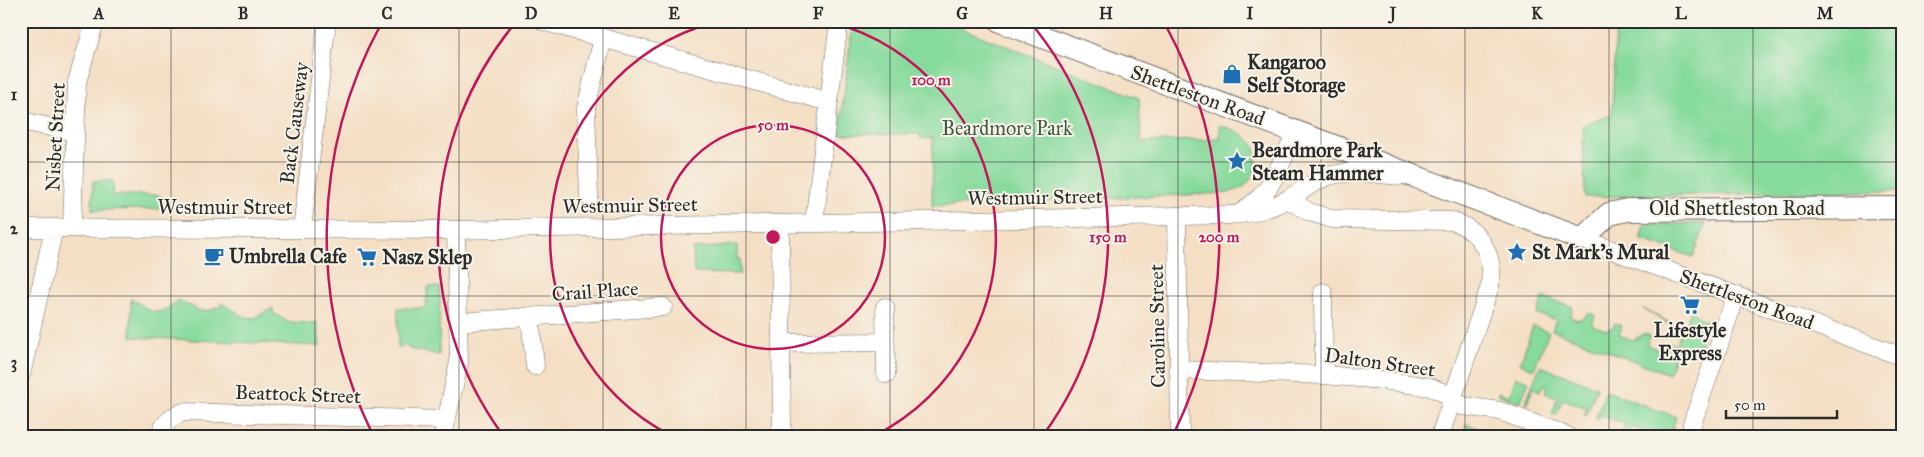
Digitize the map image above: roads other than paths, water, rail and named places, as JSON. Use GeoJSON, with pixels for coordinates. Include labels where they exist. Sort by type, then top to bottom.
{"type":"FeatureCollection","features":[{"type":"Feature","properties":{"kind":"main road","name":"Shettleston Road"},"geometry":{"type":"LineString","coordinates":[[1000,21],[1582,239]]}},
{"type":"Feature","properties":{"kind":"main road","name":"Old Shettleston Road"},"geometry":{"type":"LineString","coordinates":[[1582,239],[1609,214],[1628,210],[1903,208]]}},
{"type":"Feature","properties":{"kind":"street","name":"Nisbet Street"},"geometry":{"type":"LineString","coordinates":[[72,228],[77,82],[95,21]]}},
{"type":"Feature","properties":{"kind":"street","name":"Back Causeway"},"geometry":{"type":"LineString","coordinates":[[302,229],[327,21]]}},
{"type":"Feature","properties":{"kind":"street"},"geometry":{"type":"LineString","coordinates":[[543,21],[829,102]]}},
{"type":"Feature","properties":{"kind":"street"},"geometry":{"type":"LineString","coordinates":[[814,223],[838,21]]}},
{"type":"Feature","properties":{"kind":"street"},"geometry":{"type":"LineString","coordinates":[[589,198],[586,108],[603,38]]}},
{"type":"Feature","properties":{"kind":"street"},"geometry":{"type":"LineString","coordinates":[[21,121],[74,132]]}},
{"type":"Feature","properties":{"kind":"street"},"geometry":{"type":"LineString","coordinates":[[1239,214],[1256,202],[1267,189],[1298,132]]}},
{"type":"Feature","properties":{"kind":"street","name":"Westmuir Street"},"geometry":{"type":"LineString","coordinates":[[21,228],[456,230],[1239,214],[1262,210],[1288,199],[1319,180],[1341,173],[1383,174],[1419,178]]}},
{"type":"Feature","properties":{"kind":"street"},"geometry":{"type":"LineString","coordinates":[[1288,199],[1310,212],[1332,219],[1452,220],[1468,228],[1482,240],[1491,260],[1490,286],[1440,436]]}},
{"type":"Feature","properties":{"kind":"street","name":"Caroline Street"},"geometry":{"type":"LineString","coordinates":[[1177,216],[1180,436]]}},
{"type":"Feature","properties":{"kind":"street"},"geometry":{"type":"LineString","coordinates":[[780,224],[782,436]]}},
{"type":"Feature","properties":{"kind":"street"},"geometry":{"type":"LineString","coordinates":[[21,375],[54,228]]}},
{"type":"Feature","properties":{"kind":"street"},"geometry":{"type":"LineString","coordinates":[[445,428],[459,362],[456,230]]}},
{"type":"Feature","properties":{"kind":"street","name":"Shettleston Road"},"geometry":{"type":"LineString","coordinates":[[1582,239],[1903,357]]}},
{"type":"Feature","properties":{"kind":"street"},"geometry":{"type":"LineString","coordinates":[[1324,292],[1324,375]]}},
{"type":"Feature","properties":{"kind":"street"},"geometry":{"type":"LineString","coordinates":[[1691,436],[1692,424],[1736,295]]}},
{"type":"Feature","properties":{"kind":"street","name":"Crail Place"},"geometry":{"type":"LineString","coordinates":[[459,322],[663,307]]}},
{"type":"Feature","properties":{"kind":"street"},"geometry":{"type":"LineString","coordinates":[[885,307],[886,374]]}},
{"type":"Feature","properties":{"kind":"street","name":"Crail Place"},"geometry":{"type":"LineString","coordinates":[[530,317],[535,366]]}},
{"type":"Feature","properties":{"kind":"street"},"geometry":{"type":"LineString","coordinates":[[782,343],[885,342]]}},
{"type":"Feature","properties":{"kind":"street","name":"Dalton Street"},"geometry":{"type":"LineString","coordinates":[[1178,370],[1324,375],[1382,380],[1430,387],[1468,407],[1500,411],[1567,436]]}},
{"type":"Feature","properties":{"kind":"street","name":"Beattock Street"},"geometry":{"type":"LineString","coordinates":[[159,436],[169,420],[183,412],[445,428]]}},
{"type":"Feature","properties":{"kind":"place","name":"Kangaroo Self Storage"},"geometry":{"type":"Point","coordinates":[1232,74]}},
{"type":"Feature","properties":{"kind":"place","name":"Beardmore Park Steam Hammer"},"geometry":{"type":"Point","coordinates":[1237,161]}},
{"type":"Feature","properties":{"kind":"place","name":"St Mark's Mural"},"geometry":{"type":"Point","coordinates":[1517,252]}},
{"type":"Feature","properties":{"kind":"place","name":"Umbrella Cafe"},"geometry":{"type":"Point","coordinates":[214,256]}},
{"type":"Feature","properties":{"kind":"place","name":"Nasz Sklep"},"geometry":{"type":"Point","coordinates":[367,257]}},
{"type":"Feature","properties":{"kind":"place","name":"Lifestyle Express"},"geometry":{"type":"Point","coordinates":[1690,305]}},
{"type":"Feature","properties":{"kind":"park label","name":"Beardmore Park"},"geometry":{"type":"Point","coordinates":[1007,128]}}]}
